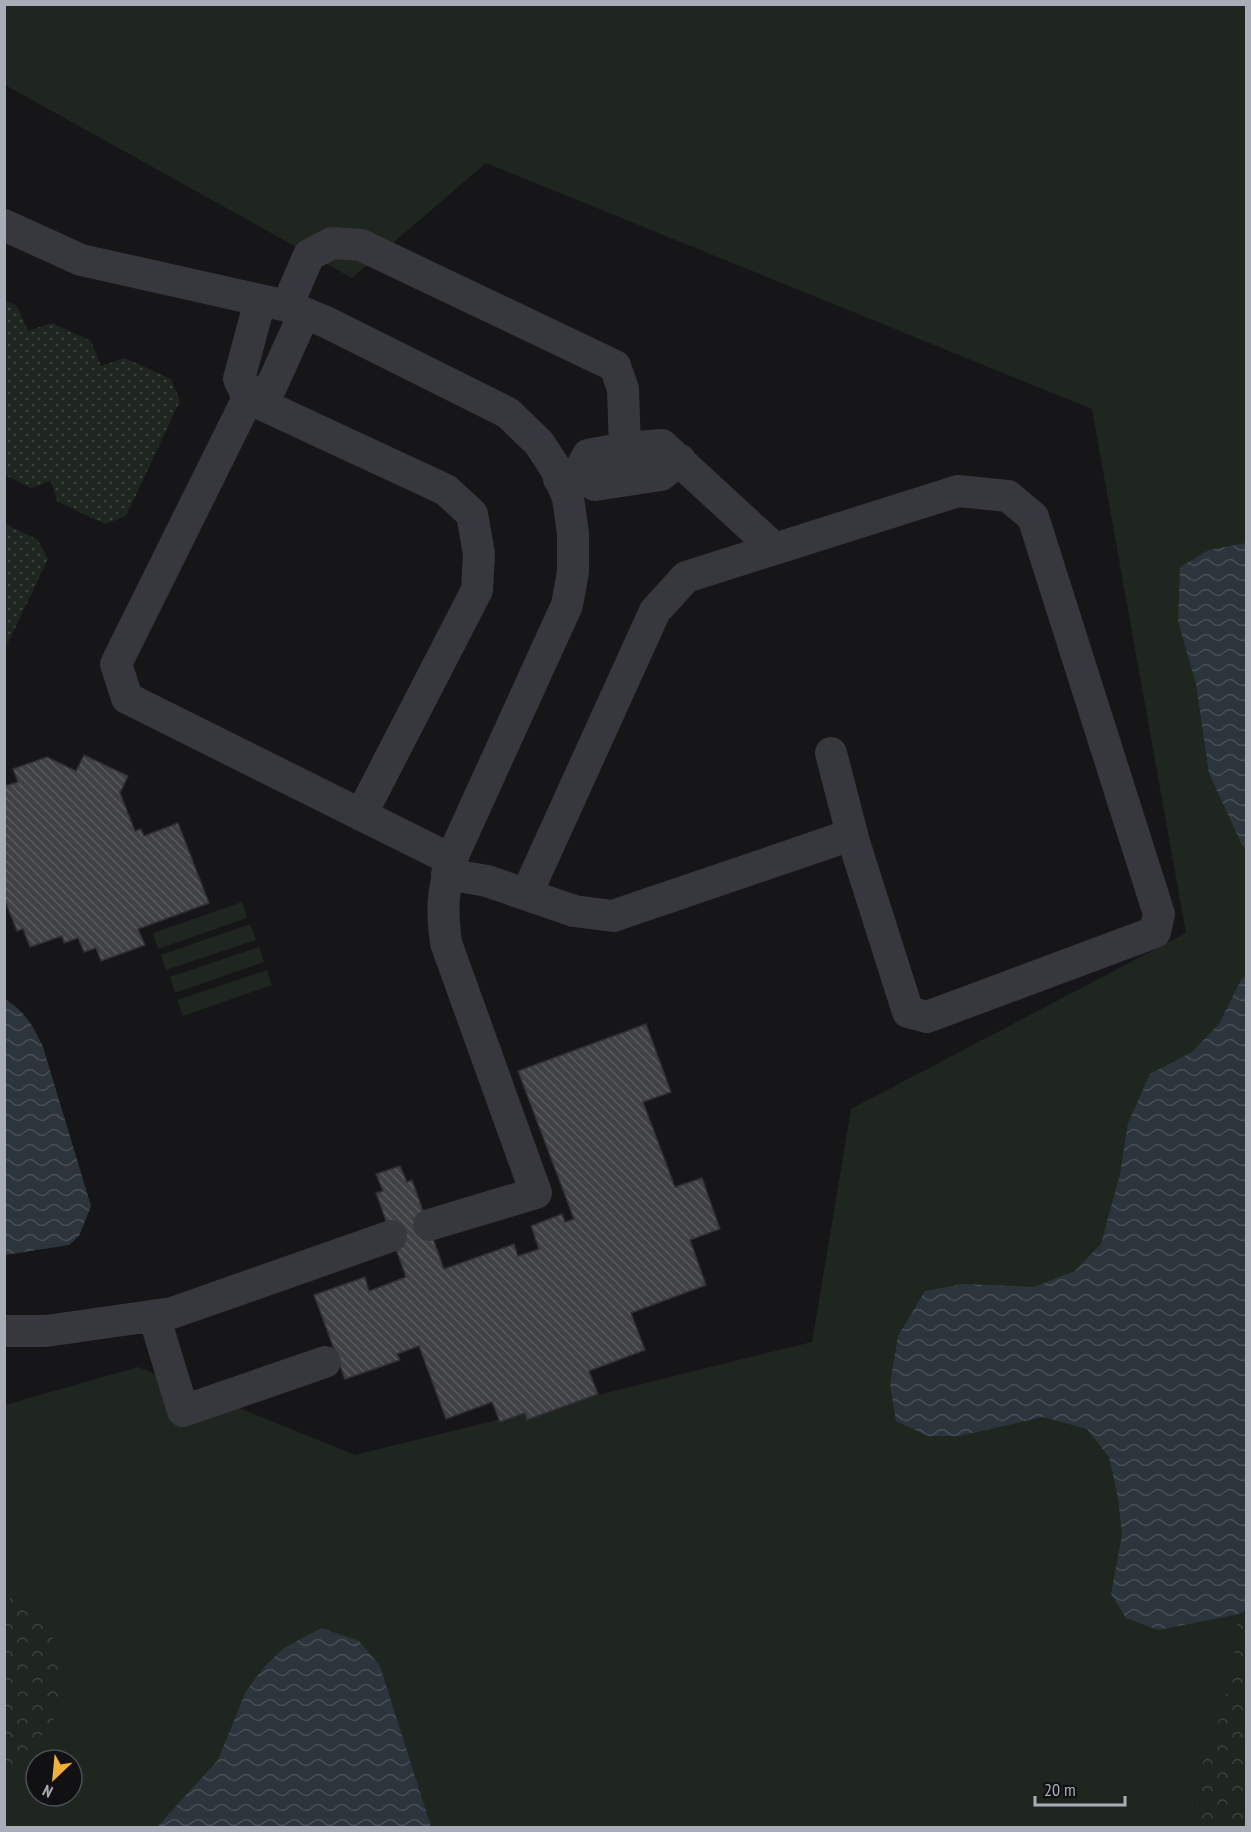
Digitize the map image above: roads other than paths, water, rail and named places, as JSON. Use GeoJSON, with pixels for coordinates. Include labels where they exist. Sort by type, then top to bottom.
{"type":"FeatureCollection","features":[{"type":"Feature","properties":{"kind":"street"},"geometry":{"type":"LineString","coordinates":[[4,225],[81,260],[284,307],[508,413],[539,443],[556,469],[569,477],[595,484],[662,475],[680,460]]}},
{"type":"Feature","properties":{"kind":"street"},"geometry":{"type":"LineString","coordinates":[[361,815],[477,590],[479,554],[472,514],[446,490],[248,398],[239,379],[284,307],[309,255],[332,243],[361,245],[615,366],[623,389],[625,448]]}},
{"type":"Feature","properties":{"kind":"street"},"geometry":{"type":"LineString","coordinates":[[284,307],[271,387],[248,398],[116,664],[127,698],[361,815],[450,867],[574,911],[613,916],[842,838],[854,842]]}},
{"type":"Feature","properties":{"kind":"street"},"geometry":{"type":"LineString","coordinates":[[429,1226],[536,1192],[446,943],[441,909],[450,867],[567,605],[573,572],[573,533],[568,498],[569,477],[588,455],[625,448],[662,445],[775,549]]}},
{"type":"Feature","properties":{"kind":"street"},"geometry":{"type":"LineString","coordinates":[[527,894],[655,611],[686,577],[958,491],[1008,496],[1033,517],[1159,914],[1155,932],[927,1017],[908,1012],[854,842],[831,753]]}},
{"type":"Feature","properties":{"kind":"street"},"geometry":{"type":"LineString","coordinates":[[4,1332],[46,1331],[172,1313],[391,1236]]}},
{"type":"Feature","properties":{"kind":"street"},"geometry":{"type":"LineString","coordinates":[[154,1316],[183,1411],[326,1362]]}},
{"type":"Feature","properties":{"kind":"water"},"geometry":{"type":"Polygon","coordinates":[[[1246,543],[1246,848],[1242,845],[1209,773],[1196,684],[1178,621],[1180,567],[1209,550],[1246,543]]]}},
{"type":"Feature","properties":{"kind":"water"},"geometry":{"type":"Polygon","coordinates":[[[1246,976],[1246,1610],[1239,1614],[1158,1630],[1126,1618],[1111,1594],[1122,1535],[1118,1498],[1109,1457],[1087,1429],[1043,1417],[959,1436],[928,1436],[896,1421],[890,1384],[898,1336],[925,1291],[963,1284],[1034,1287],[1075,1271],[1101,1244],[1120,1174],[1128,1123],[1150,1074],[1192,1052],[1219,1024],[1241,980],[1246,976]]]}},
{"type":"Feature","properties":{"kind":"water"},"geometry":{"type":"Polygon","coordinates":[[[4,998],[18,1008],[28,1020],[43,1047],[91,1206],[79,1236],[69,1245],[5,1255],[4,998]]]}},
{"type":"Feature","properties":{"kind":"water"},"geometry":{"type":"Polygon","coordinates":[[[321,1628],[359,1641],[380,1666],[431,1827],[157,1827],[218,1760],[246,1691],[265,1666],[284,1648],[321,1628]]]}}]}
